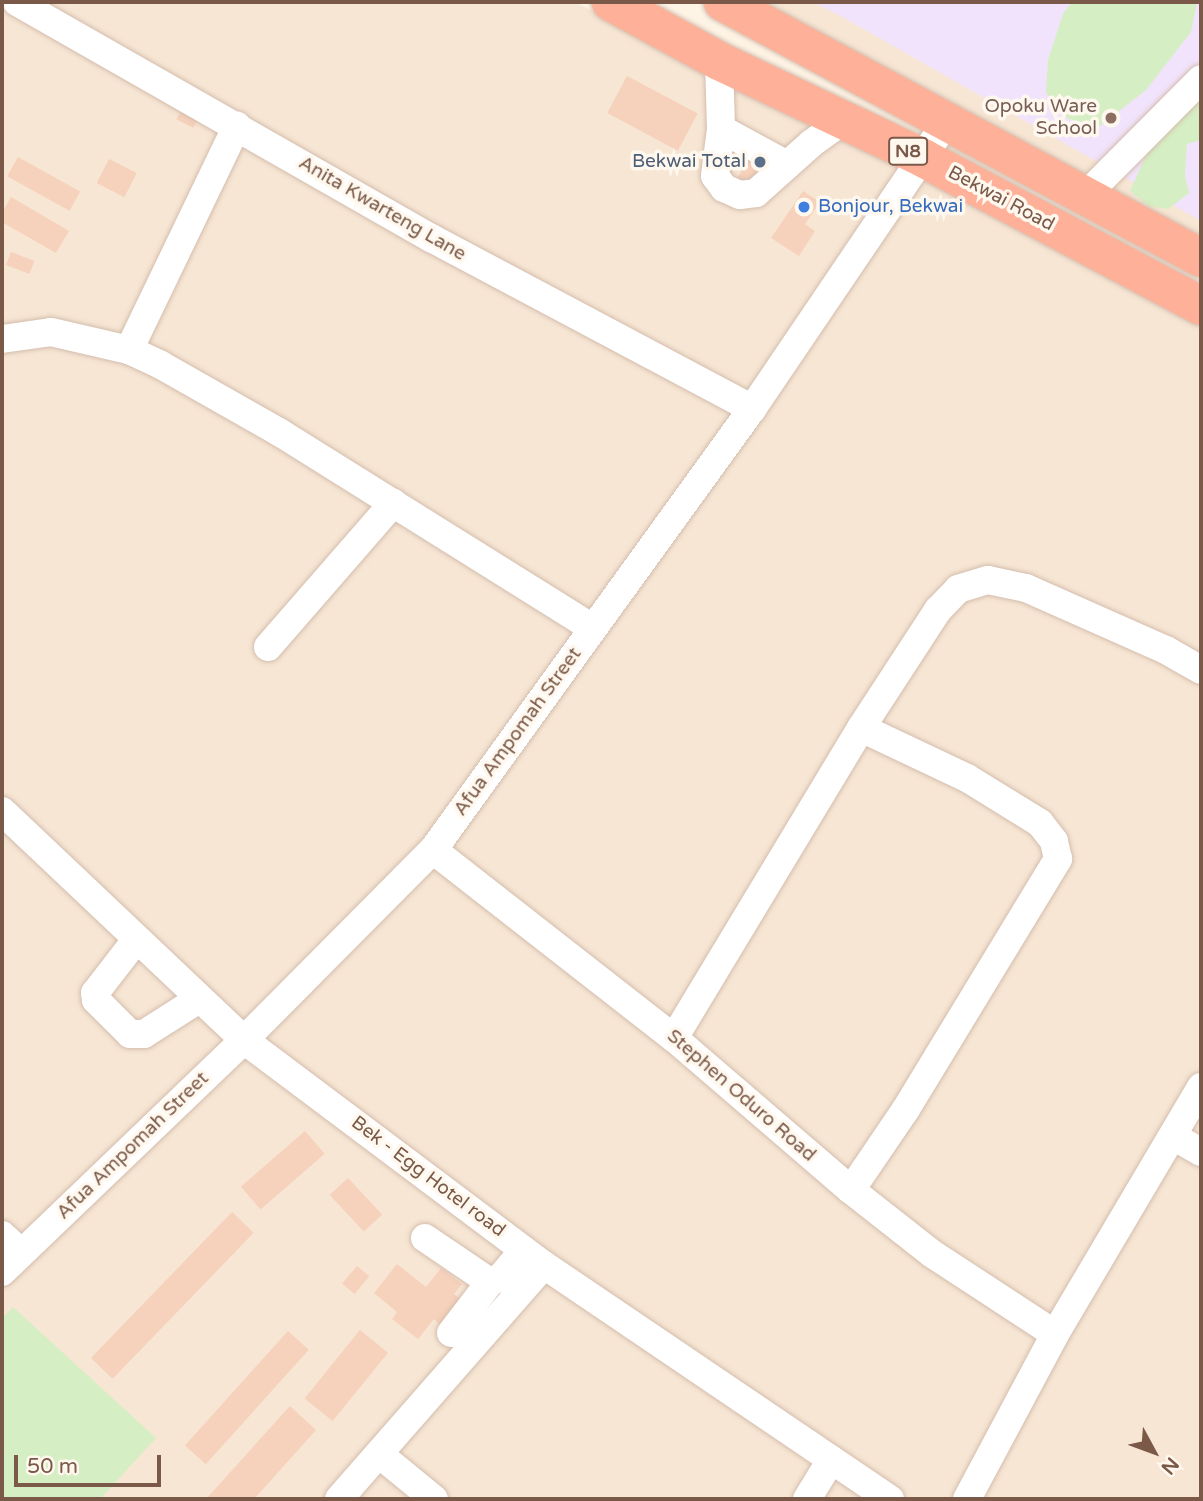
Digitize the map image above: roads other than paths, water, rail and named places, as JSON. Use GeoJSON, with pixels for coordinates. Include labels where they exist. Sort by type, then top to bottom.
{"type":"FeatureCollection","features":[{"type":"Feature","properties":{"kind":"highway","name":"Bekwai Road"},"geometry":{"type":"LineString","coordinates":[[611,2],[719,61],[923,158],[1201,306]]}},
{"type":"Feature","properties":{"kind":"highway","name":"N8"},"geometry":{"type":"LineString","coordinates":[[723,2],[948,120],[1201,258]]}},
{"type":"Feature","properties":{"kind":"street","name":"Anita Kwarteng Lane"},"geometry":{"type":"LineString","coordinates":[[17,2],[431,238],[752,409]]}},
{"type":"Feature","properties":{"kind":"street"},"geometry":{"type":"LineString","coordinates":[[719,61],[721,129],[715,176],[724,188],[740,195],[751,196],[844,120]]}},
{"type":"Feature","properties":{"kind":"street"},"geometry":{"type":"LineString","coordinates":[[1086,195],[1201,79]]}},
{"type":"Feature","properties":{"kind":"street","name":"Afua Ampomah Street"},"geometry":{"type":"LineString","coordinates":[[8,1253],[244,1040],[433,850],[752,409],[948,120]]}},
{"type":"Feature","properties":{"kind":"street"},"geometry":{"type":"LineString","coordinates":[[129,350],[237,126]]}},
{"type":"Feature","properties":{"kind":"street"},"geometry":{"type":"LineString","coordinates":[[721,129],[787,165]]}},
{"type":"Feature","properties":{"kind":"street"},"geometry":{"type":"LineString","coordinates":[[2,339],[51,332],[129,350],[279,432],[593,628]]}},
{"type":"Feature","properties":{"kind":"street"},"geometry":{"type":"LineString","coordinates":[[268,647],[393,503]]}},
{"type":"Feature","properties":{"kind":"street"},"geometry":{"type":"LineString","coordinates":[[674,1038],[861,728],[938,610],[958,589],[988,580],[1026,588],[1066,604],[1201,670]]}},
{"type":"Feature","properties":{"kind":"street"},"geometry":{"type":"LineString","coordinates":[[850,1190],[906,1109],[1058,859],[1054,841],[1040,823],[967,778],[861,728]]}},
{"type":"Feature","properties":{"kind":"street","name":"Bek - Egg Hotel road"},"geometry":{"type":"LineString","coordinates":[[2,811],[244,1040],[534,1258],[890,1499]]}},
{"type":"Feature","properties":{"kind":"street","name":"Stephen Oduro Road"},"geometry":{"type":"LineString","coordinates":[[433,850],[674,1038],[850,1190],[931,1253],[1055,1334]]}},
{"type":"Feature","properties":{"kind":"street"},"geometry":{"type":"LineString","coordinates":[[136,940],[95,993],[96,1000],[130,1034],[144,1034],[199,999]]}},
{"type":"Feature","properties":{"kind":"street"},"geometry":{"type":"LineString","coordinates":[[967,1499],[1055,1334],[1201,1087]]}},
{"type":"Feature","properties":{"kind":"street"},"geometry":{"type":"LineString","coordinates":[[1173,1136],[1201,1152]]}},
{"type":"Feature","properties":{"kind":"street"},"geometry":{"type":"LineString","coordinates":[[425,1238],[490,1282]]}},
{"type":"Feature","properties":{"kind":"street"},"geometry":{"type":"LineString","coordinates":[[451,1334],[490,1282],[534,1258]]}},
{"type":"Feature","properties":{"kind":"street"},"geometry":{"type":"LineString","coordinates":[[339,1499],[379,1454],[534,1258]]}},
{"type":"Feature","properties":{"kind":"street"},"geometry":{"type":"LineString","coordinates":[[379,1454],[434,1499]]}},
{"type":"Feature","properties":{"kind":"street"},"geometry":{"type":"LineString","coordinates":[[807,1499],[831,1460]]}},
{"type":"Feature","properties":{"kind":"place","name":"Opoku Ware School"},"geometry":{"type":"Point","coordinates":[1111,118]}},
{"type":"Feature","properties":{"kind":"place","name":"Bekwai Total"},"geometry":{"type":"Point","coordinates":[760,162]}},
{"type":"Feature","properties":{"kind":"place","name":"Bonjour, Bekwai"},"geometry":{"type":"Point","coordinates":[804,207]}}]}
